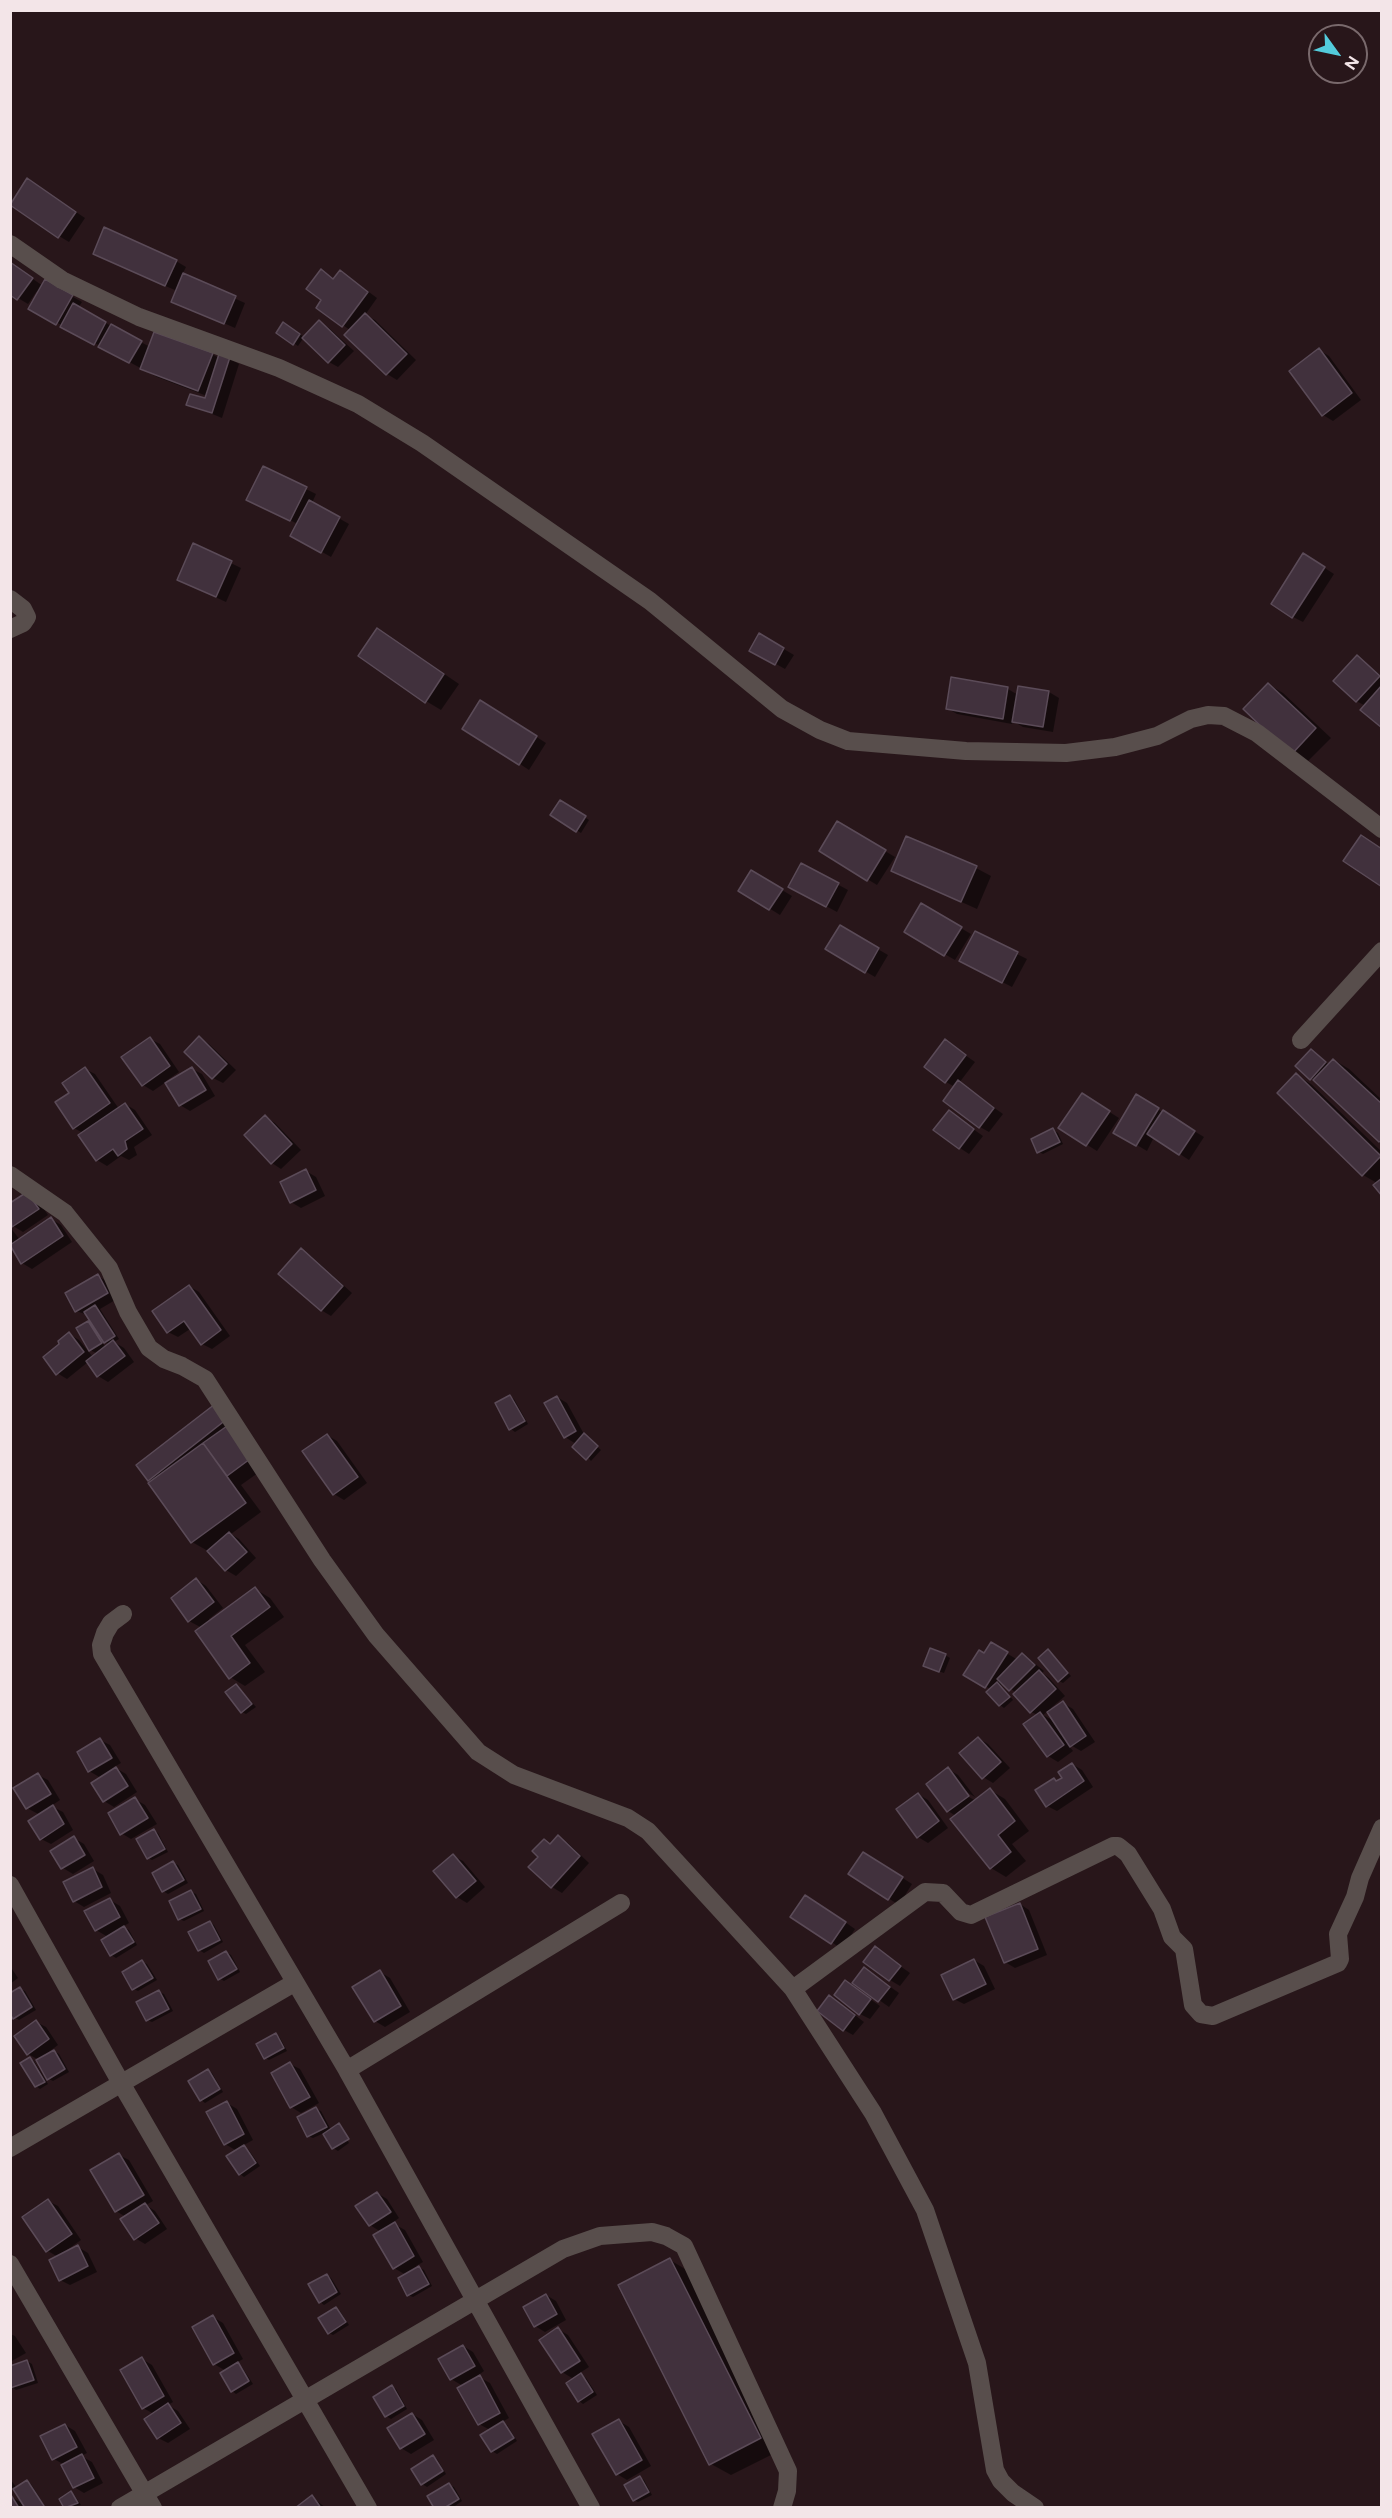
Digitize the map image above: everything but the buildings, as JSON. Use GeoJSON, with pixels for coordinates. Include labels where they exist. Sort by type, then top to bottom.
{"type":"FeatureCollection","features":[{"type":"Feature","properties":{"kind":"street"},"geometry":{"type":"LineString","coordinates":[[10,244],[62,280],[139,317],[279,368],[358,404],[422,443],[650,601],[782,709],[820,730],[848,741],[966,751],[1066,753],[1115,747],[1157,736],[1191,719],[1208,715],[1224,716],[1257,733],[1381,827]]}},
{"type":"Feature","properties":{"kind":"street"},"geometry":{"type":"LineString","coordinates":[[10,599],[23,609],[27,617],[25,622],[10,628]]}},
{"type":"Feature","properties":{"kind":"street"},"geometry":{"type":"LineString","coordinates":[[1301,1040],[1382,951]]}},
{"type":"Feature","properties":{"kind":"street"},"geometry":{"type":"LineString","coordinates":[[10,1175],[65,1213],[109,1268],[128,1312],[149,1348],[164,1359],[205,1379],[322,1560],[376,1635],[478,1752],[514,1775],[618,1814],[648,1831],[793,1989],[873,2113],[925,2210],[977,2363],[995,2470],[1001,2481],[1013,2493],[1035,2508]]}},
{"type":"Feature","properties":{"kind":"street"},"geometry":{"type":"LineString","coordinates":[[123,1614],[111,1623],[105,1633],[101,1645],[102,1654],[347,2070],[591,2508]]}},
{"type":"Feature","properties":{"kind":"street"},"geometry":{"type":"LineString","coordinates":[[793,1989],[925,1892],[943,1893],[961,1912],[971,1915],[1113,1846],[1118,1846],[1128,1854],[1162,1909],[1172,1936],[1184,1949],[1193,2006],[1202,2014],[1213,2016],[1338,1963],[1340,1959],[1338,1934],[1382,1828]]}},
{"type":"Feature","properties":{"kind":"street"},"geometry":{"type":"LineString","coordinates":[[10,1885],[368,2508]]}},
{"type":"Feature","properties":{"kind":"street"},"geometry":{"type":"LineString","coordinates":[[347,2070],[621,1903]]}},
{"type":"Feature","properties":{"kind":"street"},"geometry":{"type":"LineString","coordinates":[[10,2148],[294,1983]]}},
{"type":"Feature","properties":{"kind":"street"},"geometry":{"type":"LineString","coordinates":[[120,2508],[149,2500],[305,2399],[563,2249],[600,2236],[652,2232],[666,2236],[684,2246],[788,2471],[787,2491],[782,2508]]}},
{"type":"Feature","properties":{"kind":"street"},"geometry":{"type":"LineString","coordinates":[[10,2264],[149,2500]]}}]}
